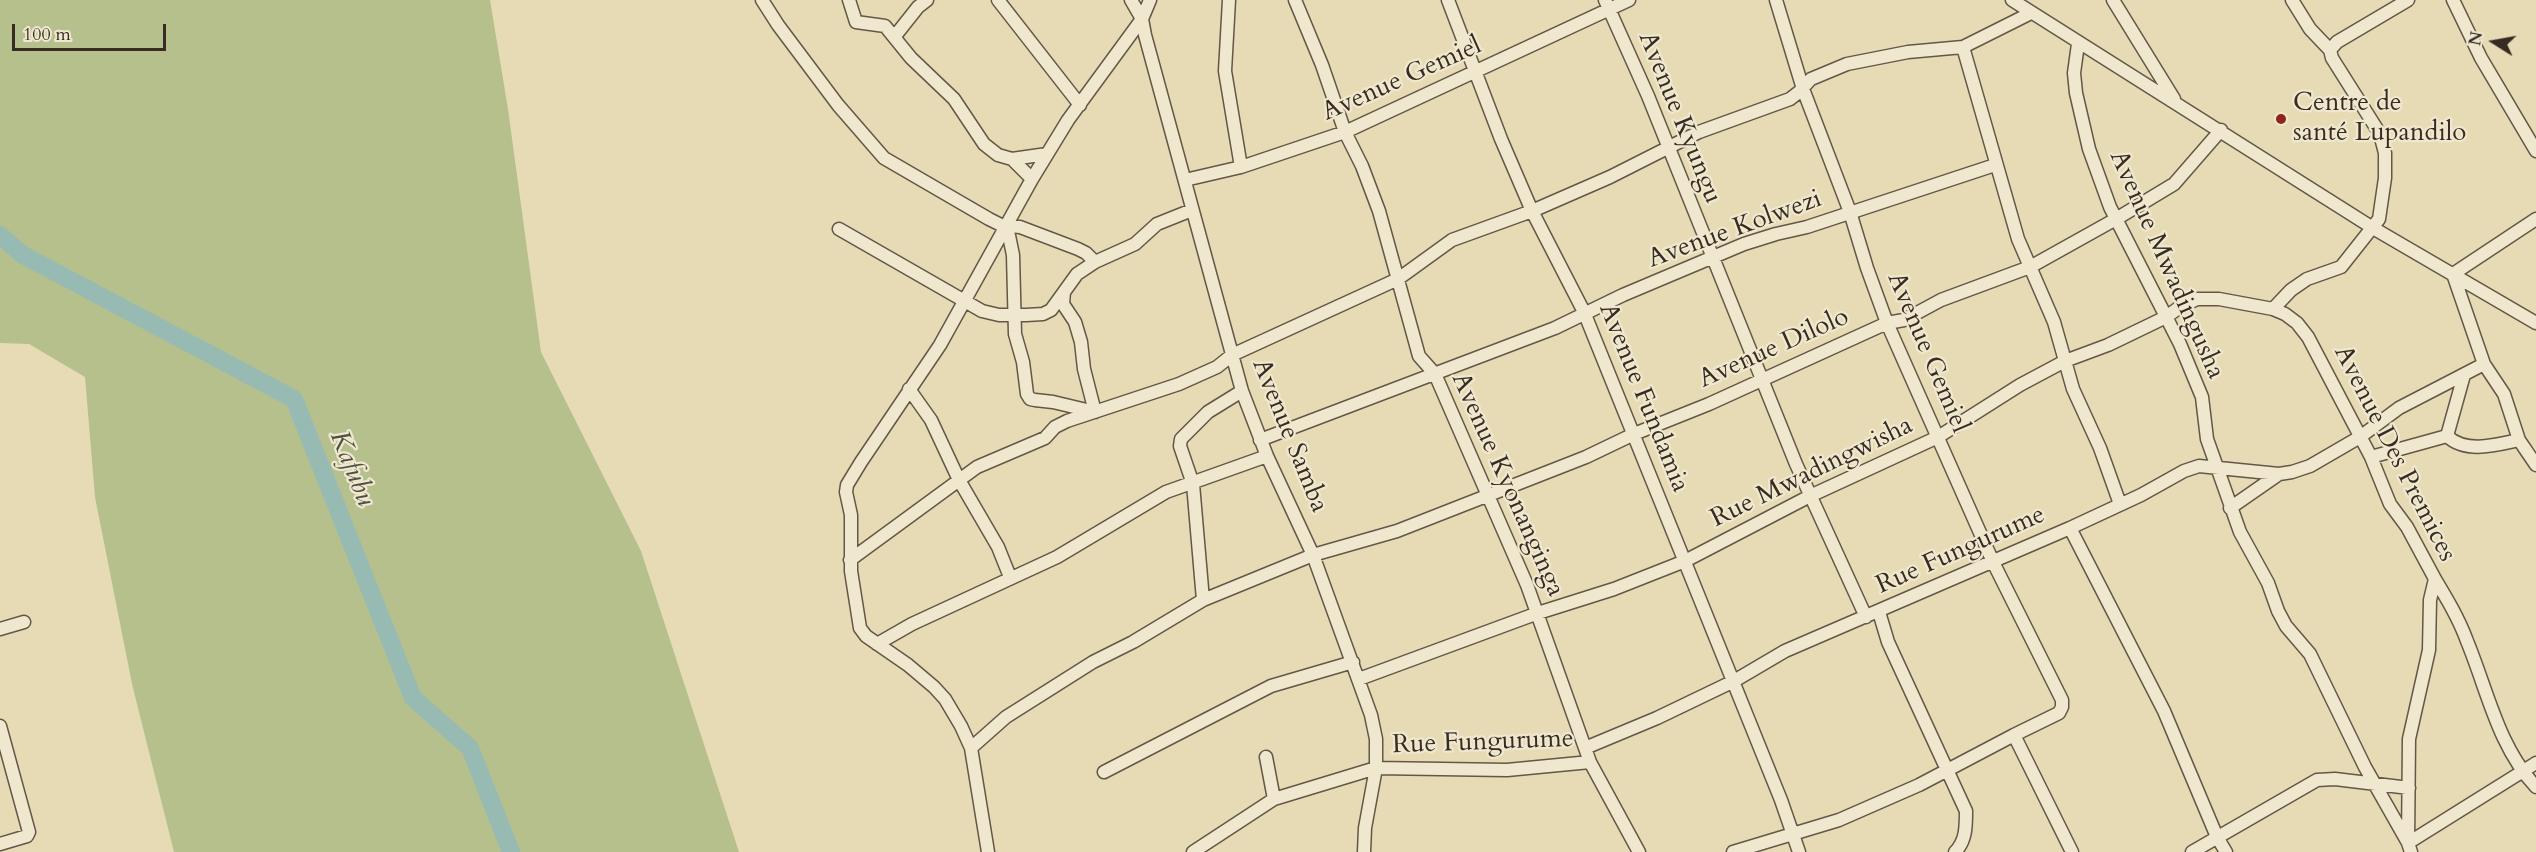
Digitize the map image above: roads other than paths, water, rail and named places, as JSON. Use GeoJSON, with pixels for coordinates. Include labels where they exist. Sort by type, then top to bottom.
{"type":"FeatureCollection","features":[{"type":"Feature","properties":{"kind":"street"},"geometry":{"type":"LineString","coordinates":[[762,0],[838,105],[884,158],[976,213],[1007,226],[1020,227],[1078,249],[1095,262]]}},
{"type":"Feature","properties":{"kind":"street"},"geometry":{"type":"LineString","coordinates":[[849,0],[856,22],[885,26],[911,58],[954,99],[984,144],[998,155],[1012,159],[1047,154]]}},
{"type":"Feature","properties":{"kind":"street"},"geometry":{"type":"LineString","coordinates":[[894,36],[927,0]]}},
{"type":"Feature","properties":{"kind":"street"},"geometry":{"type":"LineString","coordinates":[[998,0],[1080,105]]}},
{"type":"Feature","properties":{"kind":"street","name":"Avenue Samba"},"geometry":{"type":"LineString","coordinates":[[1131,0],[1142,19],[1242,391],[1260,440],[1313,555],[1371,715],[1376,739],[1376,768],[1365,828],[1364,852]]}},
{"type":"Feature","properties":{"kind":"street"},"geometry":{"type":"LineString","coordinates":[[988,852],[971,748],[961,726],[945,699],[934,687],[908,664],[866,636],[860,628],[850,560],[852,535],[847,485],[940,345],[1047,154],[1142,19],[1150,0]]}},
{"type":"Feature","properties":{"kind":"street"},"geometry":{"type":"LineString","coordinates":[[1229,0],[1225,71],[1241,167]]}},
{"type":"Feature","properties":{"kind":"street","name":"Avenue Kyonanginga"},"geometry":{"type":"LineString","coordinates":[[1295,0],[1322,65],[1345,132],[1362,166],[1379,211],[1419,356],[1435,374],[1538,613],[1590,762],[1639,852]]}},
{"type":"Feature","properties":{"kind":"street","name":"Avenue Fundamia"},"geometry":{"type":"LineString","coordinates":[[1448,0],[1475,73],[1532,211],[1584,312],[1734,681],[1798,852]]}},
{"type":"Feature","properties":{"kind":"street","name":"Avenue Gemiel"},"geometry":{"type":"LineString","coordinates":[[1185,180],[1241,167],[1345,132],[1475,73],[1607,4],[1629,0]]}},
{"type":"Feature","properties":{"kind":"street","name":"Avenue Gemiel"},"geometry":{"type":"LineString","coordinates":[[1776,0],[1803,89],[1850,212],[1887,323],[1993,562],[2061,700],[2062,707],[2059,713],[2014,735]]}},
{"type":"Feature","properties":{"kind":"street"},"geometry":{"type":"LineString","coordinates":[[2012,0],[2078,44],[2221,130],[2373,228],[2536,323]]}},
{"type":"Feature","properties":{"kind":"street"},"geometry":{"type":"LineString","coordinates":[[2113,0],[2176,103]]}},
{"type":"Feature","properties":{"kind":"street"},"geometry":{"type":"LineString","coordinates":[[2273,309],[2291,290],[2307,279],[2341,267],[2379,219],[2383,201],[2385,153],[2380,134],[2332,58],[2330,50],[2310,29],[2292,0]]}},
{"type":"Feature","properties":{"kind":"street"},"geometry":{"type":"LineString","coordinates":[[2330,50],[2337,42],[2408,0]]}},
{"type":"Feature","properties":{"kind":"street"},"geometry":{"type":"LineString","coordinates":[[2453,0],[2481,58],[2536,151]]}},
{"type":"Feature","properties":{"kind":"street","name":"Avenue Kyungu"},"geometry":{"type":"LineString","coordinates":[[1607,4],[1648,96],[1761,380],[1810,496],[1866,617]]}},
{"type":"Feature","properties":{"kind":"street"},"geometry":{"type":"LineString","coordinates":[[850,560],[976,466],[1045,438],[1067,421],[1179,384],[1217,367],[1232,354],[1398,279],[1452,240],[1532,211],[1610,177],[1667,146],[1699,132],[1790,99],[1811,79],[1847,64],[1888,55],[1964,47],[2031,13]]}},
{"type":"Feature","properties":{"kind":"street","name":"Avenue Mwadingusha"},"geometry":{"type":"LineString","coordinates":[[2078,44],[2074,73],[2076,93],[2089,149],[2116,219],[2166,317],[2202,397],[2207,439],[2230,508],[2244,540],[2268,583],[2278,611],[2286,626],[2310,654],[2365,766],[2409,847]]}},
{"type":"Feature","properties":{"kind":"street"},"geometry":{"type":"LineString","coordinates":[[1964,47],[1995,165],[2018,238],[2054,321],[2073,390],[2100,448],[2120,504]]}},
{"type":"Feature","properties":{"kind":"street","name":"Avenue Dilolo"},"geometry":{"type":"LineString","coordinates":[[971,748],[1006,717],[1094,662],[1133,642],[1203,600],[1313,555],[1397,531],[1586,457],[1887,323],[1909,318],[1941,300],[2030,267],[2174,184],[2221,130]]}},
{"type":"Feature","properties":{"kind":"street"},"geometry":{"type":"LineString","coordinates":[[1012,159],[1032,180]]}},
{"type":"Feature","properties":{"kind":"street","name":"Avenue Kolwezi"},"geometry":{"type":"LineString","coordinates":[[1260,440],[1555,328],[1584,312],[1754,241],[1808,227],[1995,165]]}},
{"type":"Feature","properties":{"kind":"street"},"geometry":{"type":"LineString","coordinates":[[839,229],[982,311],[1014,315],[1043,314],[1051,310],[1077,274],[1095,262],[1135,244],[1156,224],[1192,210]]}},
{"type":"Feature","properties":{"kind":"street"},"geometry":{"type":"LineString","coordinates":[[2453,274],[2536,219]]}},
{"type":"Feature","properties":{"kind":"street"},"geometry":{"type":"LineString","coordinates":[[1007,226],[1013,255],[1015,334],[1023,362],[1025,388],[1030,399],[1095,412]]}},
{"type":"Feature","properties":{"kind":"street"},"geometry":{"type":"LineString","coordinates":[[2453,274],[2484,364],[2504,394],[2519,440],[2536,465]]}},
{"type":"Feature","properties":{"kind":"street"},"geometry":{"type":"LineString","coordinates":[[1064,292],[1063,304],[1075,322],[1081,342],[1084,369],[1095,412]]}},
{"type":"Feature","properties":{"kind":"street","name":"Rue Mwadingwisha"},"geometry":{"type":"LineString","coordinates":[[1359,679],[1538,613],[1614,589],[1684,561],[1810,496],[1938,437],[2020,384],[2065,361],[2108,345],[2198,299],[2218,299],[2273,309]]}},
{"type":"Feature","properties":{"kind":"street","name":"Avenue Des Premices"},"geometry":{"type":"LineString","coordinates":[[2273,309],[2297,323],[2308,337],[2370,457],[2390,504],[2407,527],[2435,579],[2430,600],[2429,650],[2410,728],[2409,847]]}},
{"type":"Feature","properties":{"kind":"street","name":"Rue Fungurume"},"geometry":{"type":"LineString","coordinates":[[1585,748],[1734,681],[1785,651],[2070,528],[2184,471],[2199,466],[2278,474],[2310,466],[2360,437],[2399,408],[2484,364]]}},
{"type":"Feature","properties":{"kind":"street"},"geometry":{"type":"LineString","coordinates":[[2447,436],[2464,375]]}},
{"type":"Feature","properties":{"kind":"street"},"geometry":{"type":"LineString","coordinates":[[909,389],[931,420],[959,480],[998,547],[1010,577]]}},
{"type":"Feature","properties":{"kind":"street"},"geometry":{"type":"LineString","coordinates":[[1203,600],[1193,484],[1180,446],[1180,439],[1208,412],[1242,391]]}},
{"type":"Feature","properties":{"kind":"street"},"geometry":{"type":"LineString","coordinates":[[2447,436],[2467,447],[2496,445],[2519,440]]}},
{"type":"Feature","properties":{"kind":"street"},"geometry":{"type":"LineString","coordinates":[[2370,457],[2447,436]]}},
{"type":"Feature","properties":{"kind":"street"},"geometry":{"type":"LineString","coordinates":[[877,644],[912,624],[1056,557],[1166,492],[1267,456]]}},
{"type":"Feature","properties":{"kind":"street"},"geometry":{"type":"LineString","coordinates":[[2230,508],[2278,474]]}},
{"type":"Feature","properties":{"kind":"street"},"geometry":{"type":"LineString","coordinates":[[2070,528],[2164,711],[2217,837],[2226,852]]}},
{"type":"Feature","properties":{"kind":"street"},"geometry":{"type":"LineString","coordinates":[[2435,579],[2457,616],[2494,717],[2522,773],[2536,788]]}},
{"type":"Feature","properties":{"kind":"street"},"geometry":{"type":"LineString","coordinates":[[1879,612],[1888,642],[1966,812],[1965,836],[1961,846],[1955,852]]}},
{"type":"Feature","properties":{"kind":"street"},"geometry":{"type":"LineString","coordinates":[[0,629],[24,622]]}},
{"type":"Feature","properties":{"kind":"street"},"geometry":{"type":"LineString","coordinates":[[1104,772],[1271,686],[1353,662]]}},
{"type":"Feature","properties":{"kind":"street"},"geometry":{"type":"LineString","coordinates":[[0,726],[28,832],[27,836],[0,844]]}},
{"type":"Feature","properties":{"kind":"street"},"geometry":{"type":"LineString","coordinates":[[1733,852],[1839,820],[1919,785],[1946,768],[2014,735],[2072,852]]}},
{"type":"Feature","properties":{"kind":"street"},"geometry":{"type":"LineString","coordinates":[[1193,852],[1274,799],[1266,757]]}},
{"type":"Feature","properties":{"kind":"street","name":"Rue Fungurume"},"geometry":{"type":"LineString","coordinates":[[1274,799],[1376,768],[1507,770],[1590,762]]}},
{"type":"Feature","properties":{"kind":"street"},"geometry":{"type":"LineString","coordinates":[[2409,847],[2536,763]]}},
{"type":"Feature","properties":{"kind":"street"},"geometry":{"type":"LineString","coordinates":[[2192,852],[2317,780],[2335,779],[2376,783],[2393,788],[2409,788]]}},
{"type":"Feature","properties":{"kind":"waterway","name":"Kafubu"},"geometry":{"type":"LineString","coordinates":[[0,235],[23,255],[294,399],[413,698],[470,748],[511,852]]}},
{"type":"Feature","properties":{"kind":"place","name":"Centre de santé Lupandilo"},"geometry":{"type":"Point","coordinates":[2281,119]}}]}
